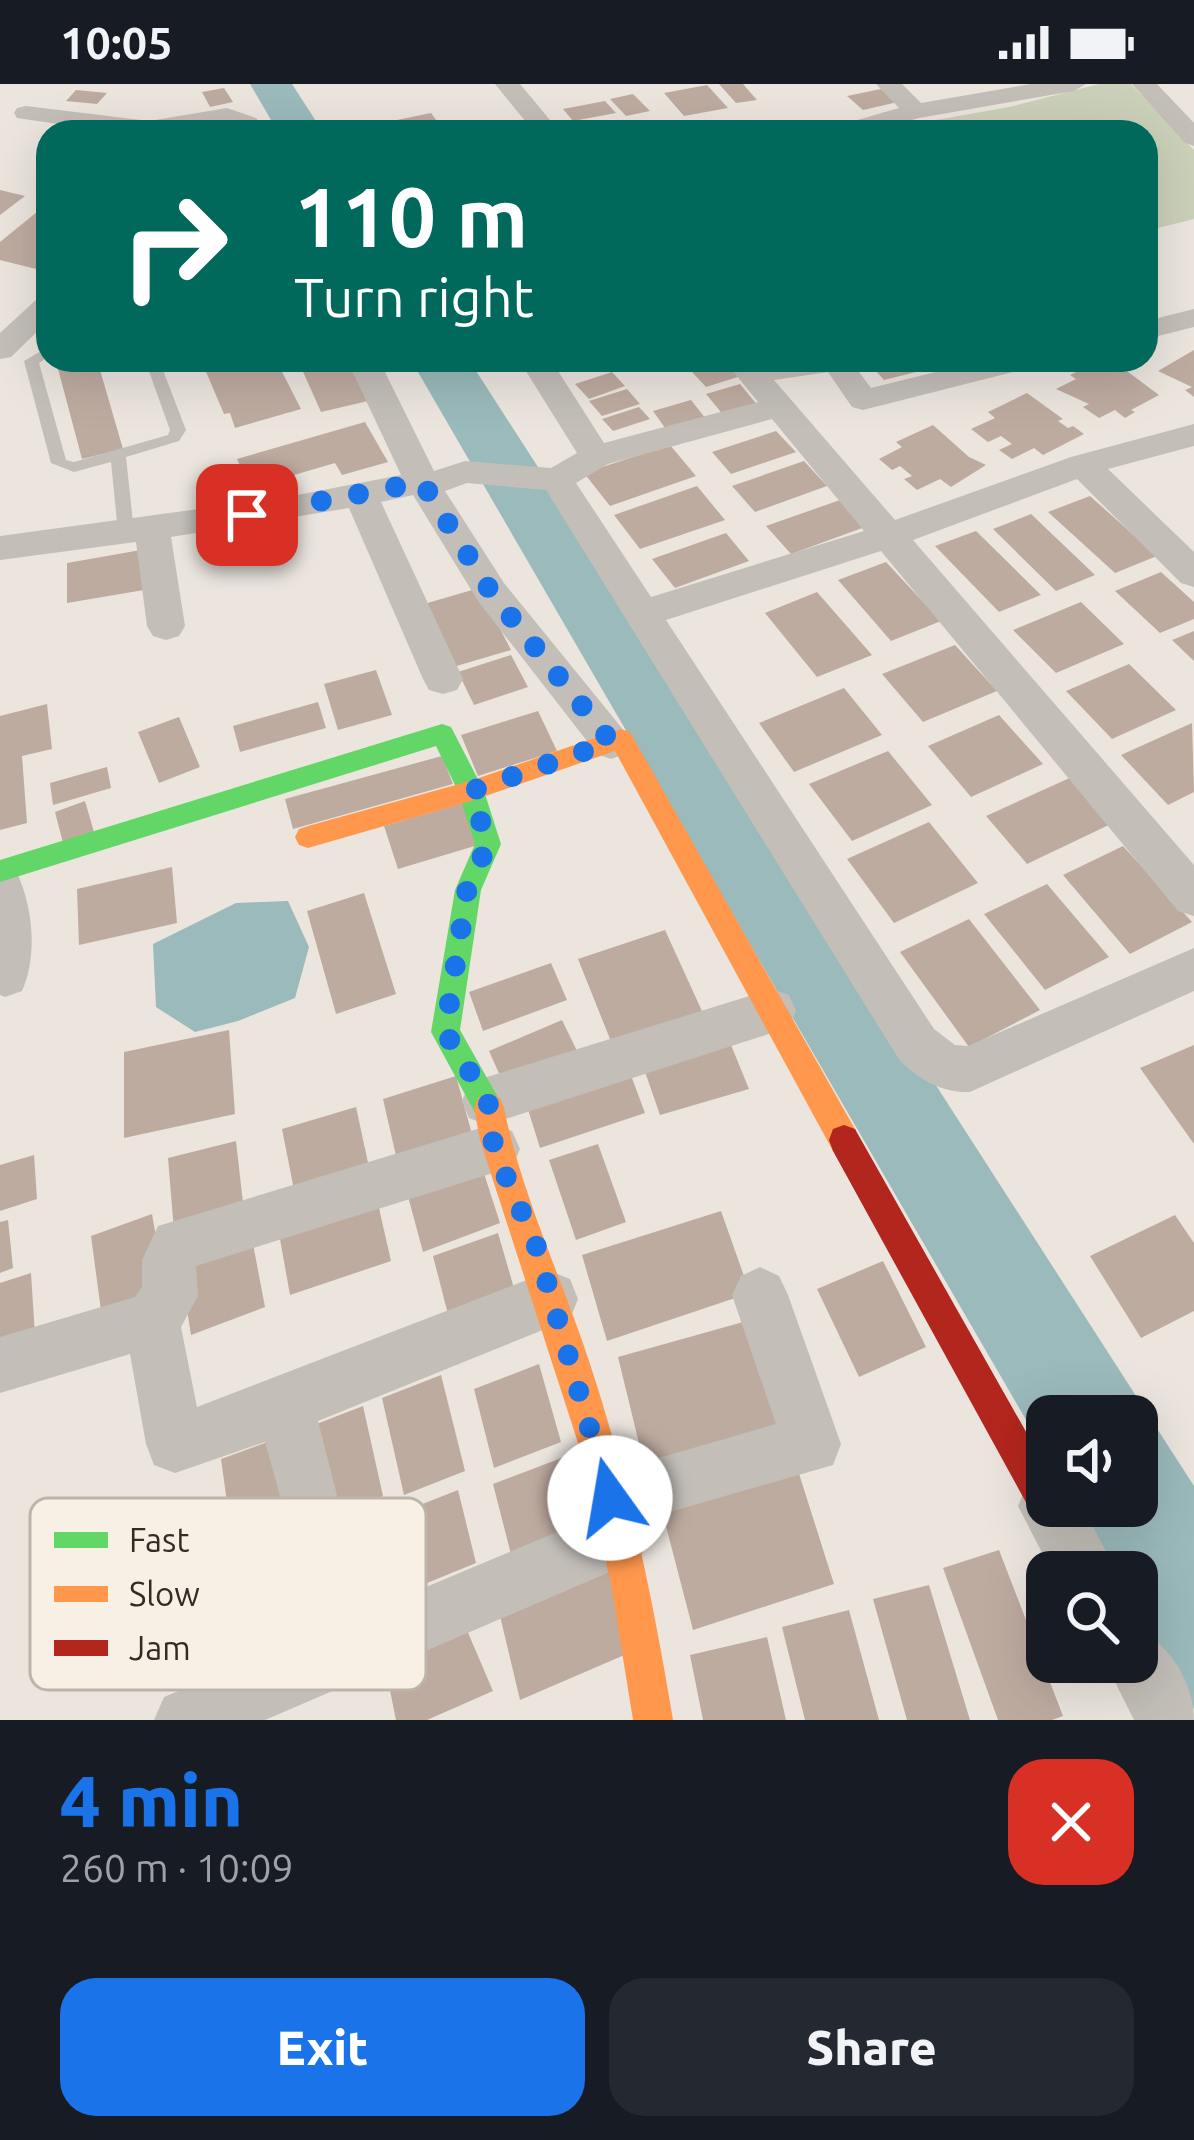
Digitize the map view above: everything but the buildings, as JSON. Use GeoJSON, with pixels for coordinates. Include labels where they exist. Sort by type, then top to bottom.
{"type":"FeatureCollection","features":[{"type":"Feature","properties":{"kind":"street"},"geometry":{"type":"LineString","coordinates":[[0,133],[58,84]]}},
{"type":"Feature","properties":{"kind":"street"},"geometry":{"type":"LineString","coordinates":[[507,84],[537,120]]}},
{"type":"Feature","properties":{"kind":"street"},"geometry":{"type":"LineString","coordinates":[[888,84],[916,111]]}},
{"type":"Feature","properties":{"kind":"street"},"geometry":{"type":"LineString","coordinates":[[884,120],[1074,84]]}},
{"type":"Feature","properties":{"kind":"street"},"geometry":{"type":"LineString","coordinates":[[1144,84],[1194,138]]}},
{"type":"Feature","properties":{"kind":"street"},"geometry":{"type":"LineString","coordinates":[[26,113],[80,120]]}},
{"type":"Feature","properties":{"kind":"street"},"geometry":{"type":"LineString","coordinates":[[199,120],[227,115],[240,120]]}},
{"type":"Feature","properties":{"kind":"street"},"geometry":{"type":"LineString","coordinates":[[0,350],[36,316]]}},
{"type":"Feature","properties":{"kind":"street"},"geometry":{"type":"LineString","coordinates":[[1158,327],[1194,318]]}},
{"type":"Feature","properties":{"kind":"street"},"geometry":{"type":"LineString","coordinates":[[369,372],[424,483],[491,592],[611,742]]}},
{"type":"Feature","properties":{"kind":"street"},"geometry":{"type":"LineString","coordinates":[[543,372],[596,456]]}},
{"type":"Feature","properties":{"kind":"street"},"geometry":{"type":"LineString","coordinates":[[750,372],[1194,897]]}},
{"type":"Feature","properties":{"kind":"street"},"geometry":{"type":"LineString","coordinates":[[843,372],[863,400],[974,372]]}},
{"type":"Feature","properties":{"kind":"street"},"geometry":{"type":"LineString","coordinates":[[0,548],[287,509],[465,472],[553,478],[596,456],[779,407]]}},
{"type":"Feature","properties":{"kind":"street"},"geometry":{"type":"LineString","coordinates":[[641,614],[888,536],[1084,466],[1194,435]]}},
{"type":"Feature","properties":{"kind":"street"},"geometry":{"type":"LineString","coordinates":[[1084,466],[1194,574]]}},
{"type":"Feature","properties":{"kind":"street"},"geometry":{"type":"LineString","coordinates":[[553,478],[917,1045],[938,1064],[954,1071],[970,1069],[1194,969]]}},
{"type":"Feature","properties":{"kind":"street"},"geometry":{"type":"LineString","coordinates":[[359,491],[443,679]]}},
{"type":"Feature","properties":{"kind":"street"},"geometry":{"type":"LineString","coordinates":[[139,531],[166,626]]}},
{"type":"Feature","properties":{"kind":"street"},"geometry":{"type":"LineString","coordinates":[[396,575],[471,558]]}},
{"type":"Feature","properties":{"kind":"street"},"geometry":{"type":"LineString","coordinates":[[0,871],[442,734],[471,791],[488,844],[467,890],[445,1032],[491,1125],[536,1245],[598,1445],[640,1627],[653,1720]]}},
{"type":"Feature","properties":{"kind":"street"},"geometry":{"type":"LineString","coordinates":[[308,837],[471,791],[621,739],[1026,1466]]}},
{"type":"Feature","properties":{"kind":"street"},"geometry":{"type":"LineString","coordinates":[[0,885],[8,914],[5,976]]}},
{"type":"Feature","properties":{"kind":"street"},"geometry":{"type":"LineString","coordinates":[[0,1366],[152,1320],[170,1296],[169,1260],[177,1244],[491,1125],[772,1011]]}},
{"type":"Feature","properties":{"kind":"street"},"geometry":{"type":"LineString","coordinates":[[426,1607],[614,1518],[812,1444],[760,1294]]}},
{"type":"Feature","properties":{"kind":"street"},"geometry":{"type":"LineString","coordinates":[[152,1320],[175,1444],[285,1406],[550,1299]]}},
{"type":"Feature","properties":{"kind":"street"},"geometry":{"type":"LineString","coordinates":[[285,1406],[308,1498]]}},
{"type":"Feature","properties":{"kind":"street"},"geometry":{"type":"LineString","coordinates":[[1149,1683],[1170,1720]]}},
{"type":"Feature","properties":{"kind":"street"},"geometry":{"type":"LineString","coordinates":[[187,1720],[250,1690]]}},
{"type":"Feature","properties":{"kind":"lane"},"geometry":{"type":"LineString","coordinates":[[36,358],[32,361],[59,463],[74,467],[166,442],[178,430],[156,372]]}},
{"type":"Feature","properties":{"kind":"lane"},"geometry":{"type":"LineString","coordinates":[[118,456],[139,531]]}},
{"type":"Feature","properties":{"kind":"green space"},"geometry":{"type":"Polygon","coordinates":[[[1099,84],[1131,84],[1194,150],[1194,219],[1158,228],[1158,120],[936,120],[1099,84]]]}},
{"type":"Feature","properties":{"kind":"water"},"geometry":{"type":"Polygon","coordinates":[[[250,84],[292,84],[315,120],[271,120],[250,84]]]}},
{"type":"Feature","properties":{"kind":"water"},"geometry":{"type":"Polygon","coordinates":[[[418,372],[477,372],[1135,1395],[1026,1395],[1026,1420],[418,372]]]}},
{"type":"Feature","properties":{"kind":"water"},"geometry":{"type":"Polygon","coordinates":[[[288,901],[309,947],[295,998],[195,1032],[156,1007],[153,944],[236,903],[288,901]]]}},
{"type":"Feature","properties":{"kind":"water"},"geometry":{"type":"Polygon","coordinates":[[[1158,1430],[1194,1486],[1194,1709],[1158,1647],[1158,1551],[1103,1551],[1088,1527],[1158,1527],[1158,1430]]]}},
{"type":"Feature","properties":{"kind":"traffic: fast"},"geometry":{"type":"LineString","coordinates":[[0,871],[442,734],[471,791],[488,844],[468,890],[445,1032],[489,1108]]}},
{"type":"Feature","properties":{"kind":"traffic: slow"},"geometry":{"type":"LineString","coordinates":[[308,837],[471,791],[621,739],[844,1140]]}},
{"type":"Feature","properties":{"kind":"traffic: slow"},"geometry":{"type":"LineString","coordinates":[[489,1108],[504,1172],[598,1449],[653,1720]]}},
{"type":"Feature","properties":{"kind":"traffic: jam"},"geometry":{"type":"LineString","coordinates":[[844,1140],[1026,1466]]}},
{"type":"Feature","properties":{"kind":"route"},"geometry":{"type":"LineString","coordinates":[[247,515],[412,481],[427,485],[491,592],[611,742],[471,791],[488,844],[467,890],[445,1032],[488,1101],[494,1149],[536,1245],[610,1498]]}}]}
